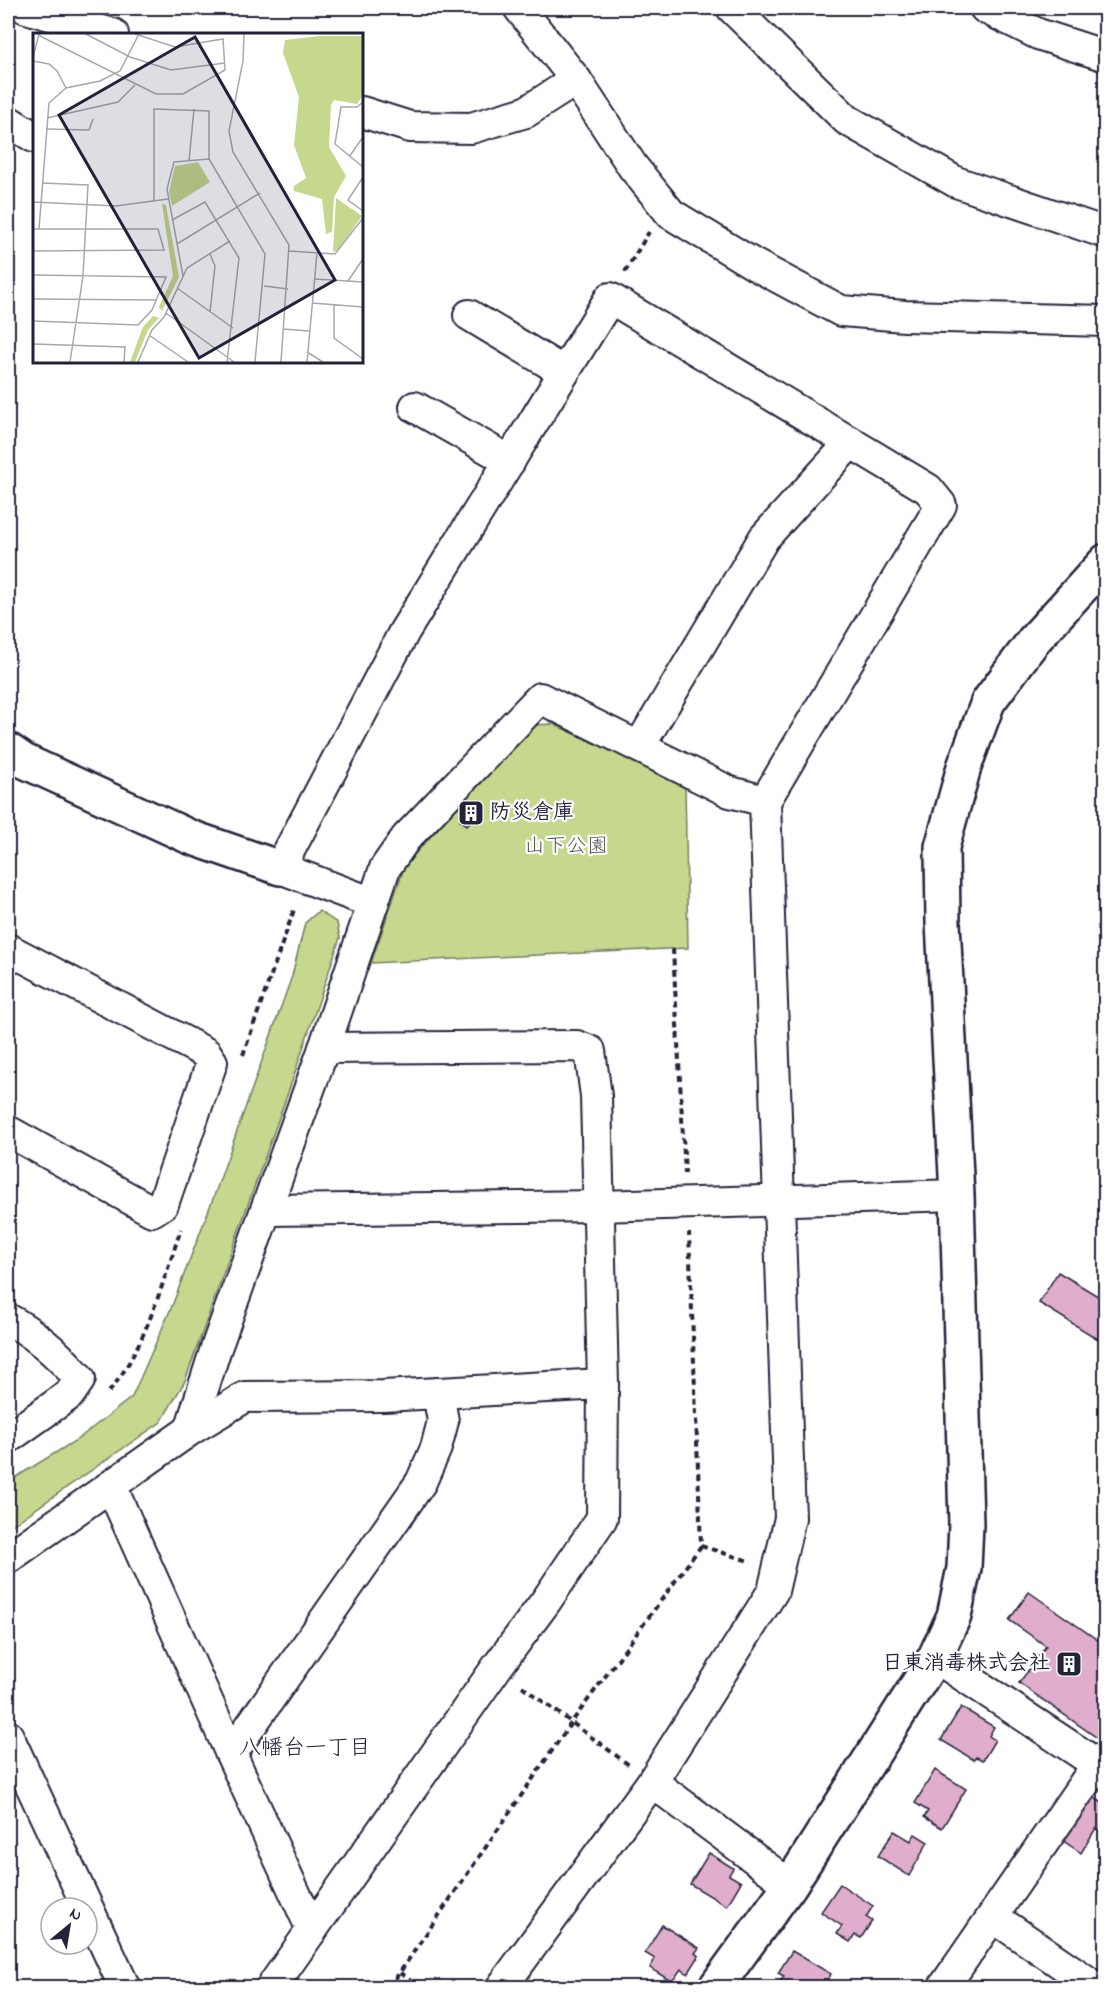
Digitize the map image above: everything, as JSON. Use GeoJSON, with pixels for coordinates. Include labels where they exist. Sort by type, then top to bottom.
{"type":"FeatureCollection","features":[{"type":"Feature","properties":{"kind":"street"},"geometry":{"type":"LineString","coordinates":[[26,8],[110,33]]}},
{"type":"Feature","properties":{"kind":"street"},"geometry":{"type":"LineString","coordinates":[[519,8],[576,80],[633,167],[671,214],[755,265],[841,311],[905,316],[1106,321]]}},
{"type":"Feature","properties":{"kind":"street"},"geometry":{"type":"LineString","coordinates":[[732,8],[847,120],[956,182],[1106,232]]}},
{"type":"Feature","properties":{"kind":"street"},"geometry":{"type":"LineString","coordinates":[[985,8],[1038,34],[1106,56]]}},
{"type":"Feature","properties":{"kind":"street"},"geometry":{"type":"LineString","coordinates":[[363,112],[410,127],[471,128],[526,112],[576,80]]}},
{"type":"Feature","properties":{"kind":"street"},"geometry":{"type":"LineString","coordinates":[[8,121],[33,136]]}},
{"type":"Feature","properties":{"kind":"street"},"geometry":{"type":"LineString","coordinates":[[280,868],[404,632],[610,298],[928,489],[941,505],[765,801],[790,1518],[773,1591],[652,1782],[501,1988]]}},
{"type":"Feature","properties":{"kind":"street"},"geometry":{"type":"LineString","coordinates":[[469,315],[564,372]]}},
{"type":"Feature","properties":{"kind":"street"},"geometry":{"type":"LineString","coordinates":[[415,407],[510,461]]}},
{"type":"Feature","properties":{"kind":"street"},"geometry":{"type":"LineString","coordinates":[[639,747],[764,538],[851,442]]}},
{"type":"Feature","properties":{"kind":"street"},"geometry":{"type":"LineString","coordinates":[[715,1988],[790,1885],[935,1657],[954,1616],[964,1568],[966,1524],[957,1195],[943,923],[942,848],[964,767],[988,702],[1034,640],[1106,561]]}},
{"type":"Feature","properties":{"kind":"street"},"geometry":{"type":"LineString","coordinates":[[190,1430],[215,1351],[267,1210],[385,868],[406,838],[540,698],[730,792],[765,801]]}},
{"type":"Feature","properties":{"kind":"street"},"geometry":{"type":"LineString","coordinates":[[8,750],[24,761],[190,837],[373,903]]}},
{"type":"Feature","properties":{"kind":"street"},"geometry":{"type":"LineString","coordinates":[[8,949],[207,1053],[212,1062],[163,1204],[152,1211],[8,1131]]}},
{"type":"Feature","properties":{"kind":"street"},"geometry":{"type":"LineString","coordinates":[[271,1988],[546,1601],[602,1518],[603,1384],[599,1206],[596,1096],[590,1051],[577,1046],[324,1048]]}},
{"type":"Feature","properties":{"kind":"street"},"geometry":{"type":"LineString","coordinates":[[267,1210],[599,1206],[957,1195]]}},
{"type":"Feature","properties":{"kind":"street"},"geometry":{"type":"LineString","coordinates":[[8,1319],[62,1357],[80,1379],[69,1395],[8,1437]]}},
{"type":"Feature","properties":{"kind":"street"},"geometry":{"type":"LineString","coordinates":[[8,1558],[190,1430],[245,1396],[382,1396],[603,1384]]}},
{"type":"Feature","properties":{"kind":"street"},"geometry":{"type":"LineString","coordinates":[[231,1754],[421,1482],[436,1448],[443,1421],[438,1393]]}},
{"type":"Feature","properties":{"kind":"street"},"geometry":{"type":"LineString","coordinates":[[111,1486],[312,1930]]}},
{"type":"Feature","properties":{"kind":"street"},"geometry":{"type":"LineString","coordinates":[[935,1657],[1101,1768],[943,1988]]}},
{"type":"Feature","properties":{"kind":"street"},"geometry":{"type":"LineString","coordinates":[[8,1736],[125,1988]]}},
{"type":"Feature","properties":{"kind":"street"},"geometry":{"type":"LineString","coordinates":[[652,1782],[790,1885]]}},
{"type":"Feature","properties":{"kind":"street"},"geometry":{"type":"LineString","coordinates":[[993,1917],[1097,1988]]}},
{"type":"Feature","properties":{"kind":"path"},"geometry":{"type":"LineString","coordinates":[[610,298],[652,228]]}},
{"type":"Feature","properties":{"kind":"path"},"geometry":{"type":"LineString","coordinates":[[389,1988],[571,1723],[701,1545],[688,1203],[673,949]]}},
{"type":"Feature","properties":{"kind":"path"},"geometry":{"type":"LineString","coordinates":[[701,1545],[779,1570]]}},
{"type":"Feature","properties":{"kind":"path"},"geometry":{"type":"LineString","coordinates":[[497,1667],[652,1782]]}},
{"type":"Feature","properties":{"kind":"path"},"geometry":{"type":"LineString","coordinates":[[400,1973],[420,1988]]}},
{"type":"Feature","properties":{"kind":"green space","name":"山下公園"},"geometry":{"type":"Polygon","coordinates":[[[553,724],[685,784],[688,948],[371,963],[405,865],[531,725],[553,724]]]}},
{"type":"Feature","properties":{"kind":"green space"},"geometry":{"type":"Polygon","coordinates":[[[319,911],[337,923],[340,938],[291,1084],[185,1381],[161,1422],[8,1528],[8,1482],[78,1439],[132,1397],[172,1306],[214,1196],[292,976],[305,923],[319,911]]]}},
{"type":"Feature","properties":{"kind":"building","name":"防災倉庫"},"geometry":{"type":"Polygon","coordinates":[[[475,801],[482,807],[467,825],[460,820],[475,801]]]}},
{"type":"Feature","properties":{"kind":"building"},"geometry":{"type":"Polygon","coordinates":[[[1058,1272],[1106,1301],[1106,1344],[1039,1303],[1058,1272]]]}},
{"type":"Feature","properties":{"kind":"building","name":"日東消毒株式会社"},"geometry":{"type":"Polygon","coordinates":[[[1029,1592],[1106,1646],[1106,1744],[1019,1683],[1046,1646],[1009,1620],[1029,1592]]]}},
{"type":"Feature","properties":{"kind":"building"},"geometry":{"type":"Polygon","coordinates":[[[961,1707],[994,1727],[989,1736],[995,1740],[983,1760],[976,1757],[974,1760],[941,1740],[961,1707]]]}},
{"type":"Feature","properties":{"kind":"building"},"geometry":{"type":"Polygon","coordinates":[[[935,1770],[966,1789],[942,1828],[924,1817],[928,1811],[915,1803],[935,1770]]]}},
{"type":"Feature","properties":{"kind":"building"},"geometry":{"type":"Polygon","coordinates":[[[1090,1795],[1101,1802],[1106,1796],[1106,1834],[1096,1828],[1081,1853],[1062,1840],[1090,1795]]]}},
{"type":"Feature","properties":{"kind":"building"},"geometry":{"type":"Polygon","coordinates":[[[894,1831],[911,1841],[915,1834],[928,1842],[909,1876],[878,1856],[894,1831]]]}},
{"type":"Feature","properties":{"kind":"building"},"geometry":{"type":"Polygon","coordinates":[[[709,1853],[733,1868],[729,1875],[741,1882],[727,1906],[690,1884],[709,1853]]]}},
{"type":"Feature","properties":{"kind":"building"},"geometry":{"type":"Polygon","coordinates":[[[840,1884],[873,1906],[866,1917],[872,1921],[861,1938],[855,1935],[850,1942],[837,1934],[842,1926],[821,1912],[840,1884]]]}},
{"type":"Feature","properties":{"kind":"building"},"geometry":{"type":"Polygon","coordinates":[[[662,1925],[699,1948],[695,1953],[699,1956],[688,1974],[681,1969],[672,1982],[650,1968],[655,1959],[645,1953],[662,1925]]]}},
{"type":"Feature","properties":{"kind":"building"},"geometry":{"type":"Polygon","coordinates":[[[792,1951],[831,1974],[824,1988],[789,1988],[780,1982],[784,1976],[778,1973],[792,1951]]]}},
{"type":"Feature","properties":{"kind":"place","name":"防災倉庫"},"geometry":{"type":"Point","coordinates":[471,813]}},
{"type":"Feature","properties":{"kind":"place","name":"日東消毒株式会社"},"geometry":{"type":"Point","coordinates":[1069,1664]}},
{"type":"Feature","properties":{"kind":"district","name":"八幡台一丁目"},"geometry":{"type":"Point","coordinates":[305,1749]}}]}
